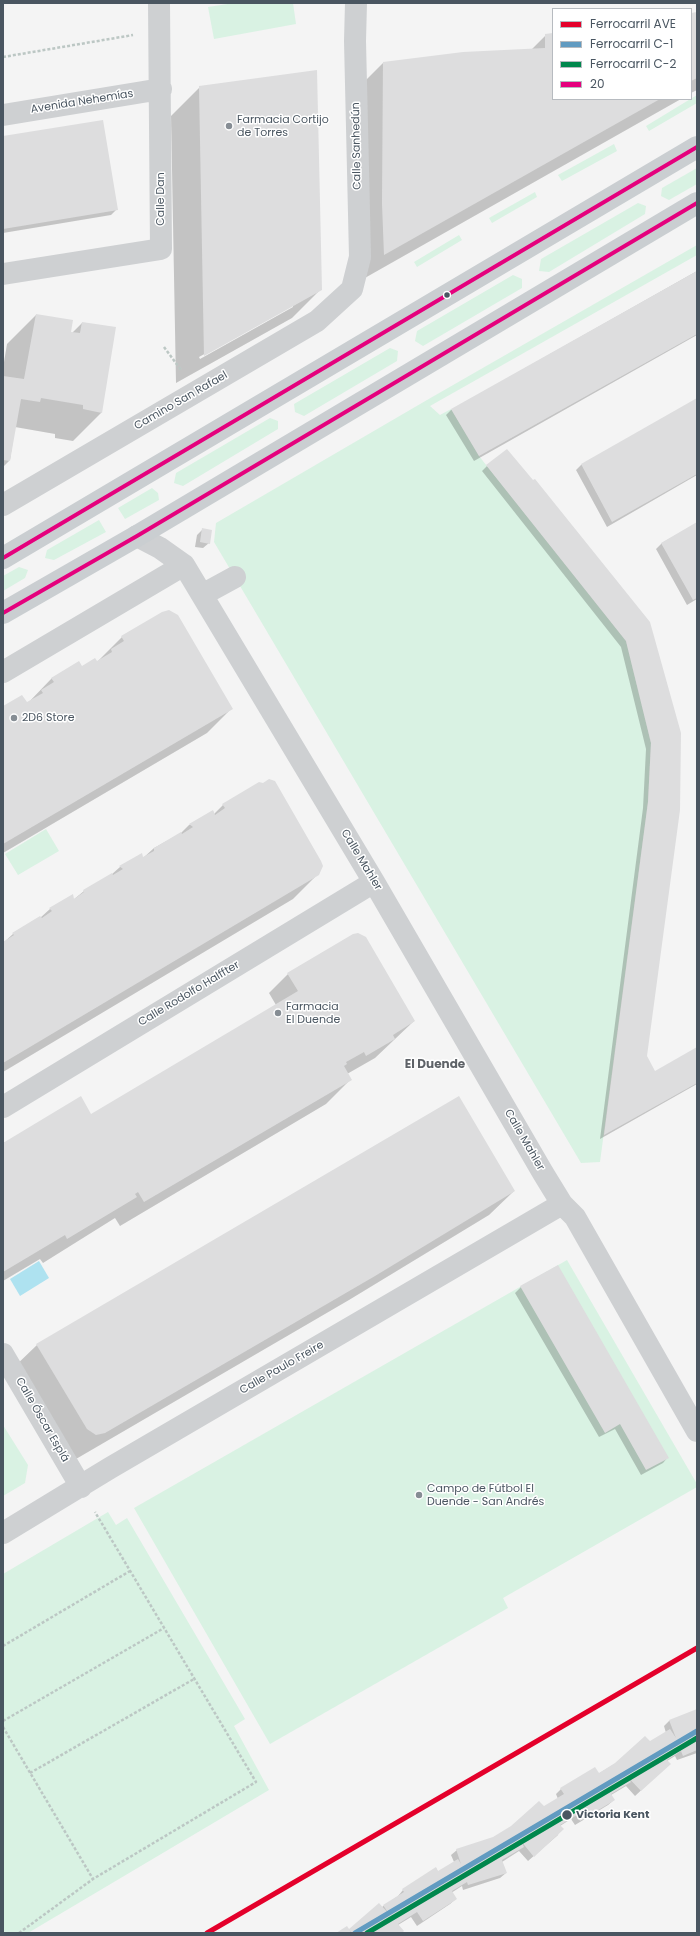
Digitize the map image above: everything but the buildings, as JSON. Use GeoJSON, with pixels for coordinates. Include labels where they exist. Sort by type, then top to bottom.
{"type":"FeatureCollection","features":[{"type":"Feature","properties":{"kind":"main road"},"geometry":{"type":"LineString","coordinates":[[3,558],[697,147]]}},
{"type":"Feature","properties":{"kind":"main road"},"geometry":{"type":"LineString","coordinates":[[3,613],[138,536],[697,203]]}},
{"type":"Feature","properties":{"kind":"street","name":"Calle Dan"},"geometry":{"type":"LineString","coordinates":[[8,275],[161,249],[161,89],[159,3]]}},
{"type":"Feature","properties":{"kind":"street","name":"Calle Sanhedún"},"geometry":{"type":"LineString","coordinates":[[352,289],[360,257],[355,41],[356,3]]}},
{"type":"Feature","properties":{"kind":"street","name":"Avenida Nehemías"},"geometry":{"type":"LineString","coordinates":[[3,115],[161,89]]}},
{"type":"Feature","properties":{"kind":"street","name":"Camino San Rafael"},"geometry":{"type":"LineString","coordinates":[[3,505],[318,322],[352,289]]}},
{"type":"Feature","properties":{"kind":"street","name":"Calle Mahler"},"geometry":{"type":"LineString","coordinates":[[138,536],[160,548],[184,565],[374,882],[542,1173],[562,1204],[575,1217],[697,1431]]}},
{"type":"Feature","properties":{"kind":"street"},"geometry":{"type":"LineString","coordinates":[[3,672],[184,565]]}},
{"type":"Feature","properties":{"kind":"street"},"geometry":{"type":"LineString","coordinates":[[202,596],[235,577]]}},
{"type":"Feature","properties":{"kind":"street","name":"Calle Rodolfo Halffter"},"geometry":{"type":"LineString","coordinates":[[3,1107],[374,882]]}},
{"type":"Feature","properties":{"kind":"street","name":"Calle Paulo Freire"},"geometry":{"type":"LineString","coordinates":[[3,1533],[562,1204]]}},
{"type":"Feature","properties":{"kind":"street","name":"Calle Óscar Esplá"},"geometry":{"type":"LineString","coordinates":[[3,1354],[81,1487]]}},
{"type":"Feature","properties":{"kind":"path"},"geometry":{"type":"LineString","coordinates":[[3,56],[159,31]]}},
{"type":"Feature","properties":{"kind":"path"},"geometry":{"type":"LineString","coordinates":[[19,1933],[93,1879],[256,1782],[95,1512]]}},
{"type":"Feature","properties":{"kind":"path"},"geometry":{"type":"LineString","coordinates":[[3,1646],[130,1571]]}},
{"type":"Feature","properties":{"kind":"path"},"geometry":{"type":"LineString","coordinates":[[3,1721],[164,1628]]}},
{"type":"Feature","properties":{"kind":"path"},"geometry":{"type":"LineString","coordinates":[[30,1772],[194,1679]]}},
{"type":"Feature","properties":{"kind":"path"},"geometry":{"type":"LineString","coordinates":[[3,1727],[93,1879]]}},
{"type":"Feature","properties":{"kind":"green space"},"geometry":{"type":"Polygon","coordinates":[[[234,3],[293,3],[296,24],[214,39],[208,7],[234,3]]]}},
{"type":"Feature","properties":{"kind":"green space"},"geometry":{"type":"Polygon","coordinates":[[[697,95],[697,103],[649,131],[646,126],[689,100],[692,100],[692,98],[697,95]]]}},
{"type":"Feature","properties":{"kind":"green space"},"geometry":{"type":"Polygon","coordinates":[[[614,144],[617,151],[562,181],[558,175],[614,144]]]}},
{"type":"Feature","properties":{"kind":"green space"},"geometry":{"type":"Polygon","coordinates":[[[697,168],[697,184],[669,200],[661,196],[662,188],[697,168]]]}},
{"type":"Feature","properties":{"kind":"green space"},"geometry":{"type":"Polygon","coordinates":[[[535,192],[537,197],[492,223],[489,218],[535,192]]]}},
{"type":"Feature","properties":{"kind":"green space"},"geometry":{"type":"Polygon","coordinates":[[[638,203],[646,206],[645,214],[549,272],[539,271],[541,259],[638,203]]]}},
{"type":"Feature","properties":{"kind":"green space"},"geometry":{"type":"Polygon","coordinates":[[[459,235],[462,240],[417,267],[414,262],[459,235]]]}},
{"type":"Feature","properties":{"kind":"green space"},"geometry":{"type":"Polygon","coordinates":[[[697,245],[697,255],[430,406],[440,415],[451,409],[479,456],[626,641],[651,743],[648,802],[600,1162],[581,1163],[214,542],[216,523],[697,245]]]}},
{"type":"Feature","properties":{"kind":"green space"},"geometry":{"type":"Polygon","coordinates":[[[513,275],[522,279],[522,288],[423,346],[415,341],[417,331],[513,275]]]}},
{"type":"Feature","properties":{"kind":"green space"},"geometry":{"type":"Polygon","coordinates":[[[390,348],[398,351],[397,361],[304,416],[295,412],[294,404],[390,348]]]}},
{"type":"Feature","properties":{"kind":"green space"},"geometry":{"type":"Polygon","coordinates":[[[270,418],[278,421],[278,429],[183,486],[174,483],[176,473],[270,418]]]}},
{"type":"Feature","properties":{"kind":"green space"},"geometry":{"type":"Polygon","coordinates":[[[152,488],[158,493],[159,500],[125,519],[118,508],[152,488]]]}},
{"type":"Feature","properties":{"kind":"green space"},"geometry":{"type":"Polygon","coordinates":[[[99,520],[106,532],[54,560],[45,558],[47,550],[99,520]]]}},
{"type":"Feature","properties":{"kind":"green space"},"geometry":{"type":"Polygon","coordinates":[[[19,567],[28,570],[25,578],[3,591],[3,576],[19,567]]]}},
{"type":"Feature","properties":{"kind":"green space"},"geometry":{"type":"Polygon","coordinates":[[[46,829],[59,851],[18,875],[5,854],[46,829]]]}},
{"type":"Feature","properties":{"kind":"green space","name":"Campo de Fútbol El Duende - San Andrés"},"geometry":{"type":"Polygon","coordinates":[[[567,1260],[697,1484],[697,1487],[503,1598],[508,1608],[270,1744],[134,1508],[567,1260]]]}},
{"type":"Feature","properties":{"kind":"green space"},"geometry":{"type":"Polygon","coordinates":[[[3,1425],[28,1465],[25,1483],[3,1496],[3,1425]]]}},
{"type":"Feature","properties":{"kind":"green space"},"geometry":{"type":"Polygon","coordinates":[[[108,1512],[116,1525],[127,1518],[245,1719],[234,1726],[269,1790],[28,1933],[3,1933],[3,1574],[108,1512]]]}},
{"type":"Feature","properties":{"kind":"water"},"geometry":{"type":"Polygon","coordinates":[[[39,1261],[49,1278],[20,1296],[10,1279],[39,1261]]]}},
{"type":"Feature","properties":{"kind":"rail line","name":"AVE"},"geometry":{"type":"LineString","coordinates":[[207,1933],[697,1648]]}},
{"type":"Feature","properties":{"kind":"rail line","name":"C-1"},"geometry":{"type":"LineString","coordinates":[[355,1933],[697,1731]]}},
{"type":"Feature","properties":{"kind":"rail line","name":"C-2"},"geometry":{"type":"LineString","coordinates":[[367,1933],[697,1738]]}},
{"type":"Feature","properties":{"kind":"transit line","name":"20"},"geometry":{"type":"LineString","coordinates":[[3,558],[697,147]]}},
{"type":"Feature","properties":{"kind":"transit line","name":"20"},"geometry":{"type":"LineString","coordinates":[[3,613],[137,536],[697,203]]}},
{"type":"Feature","properties":{"kind":"place","name":"Farmacia Cortijo de Torres"},"geometry":{"type":"Point","coordinates":[229,126]}},
{"type":"Feature","properties":{"kind":"place","name":"2D6 Store"},"geometry":{"type":"Point","coordinates":[14,718]}},
{"type":"Feature","properties":{"kind":"place","name":"Farmacia El Duende"},"geometry":{"type":"Point","coordinates":[278,1013]}},
{"type":"Feature","properties":{"kind":"place","name":"Campo de Fútbol El Duende - San Andrés"},"geometry":{"type":"Point","coordinates":[419,1495]}},
{"type":"Feature","properties":{"kind":"place","name":"Victoria Kent"},"geometry":{"type":"Point","coordinates":[567,1815]}},
{"type":"Feature","properties":{"kind":"district","name":"El Duende"},"geometry":{"type":"Point","coordinates":[435,1065]}}]}
